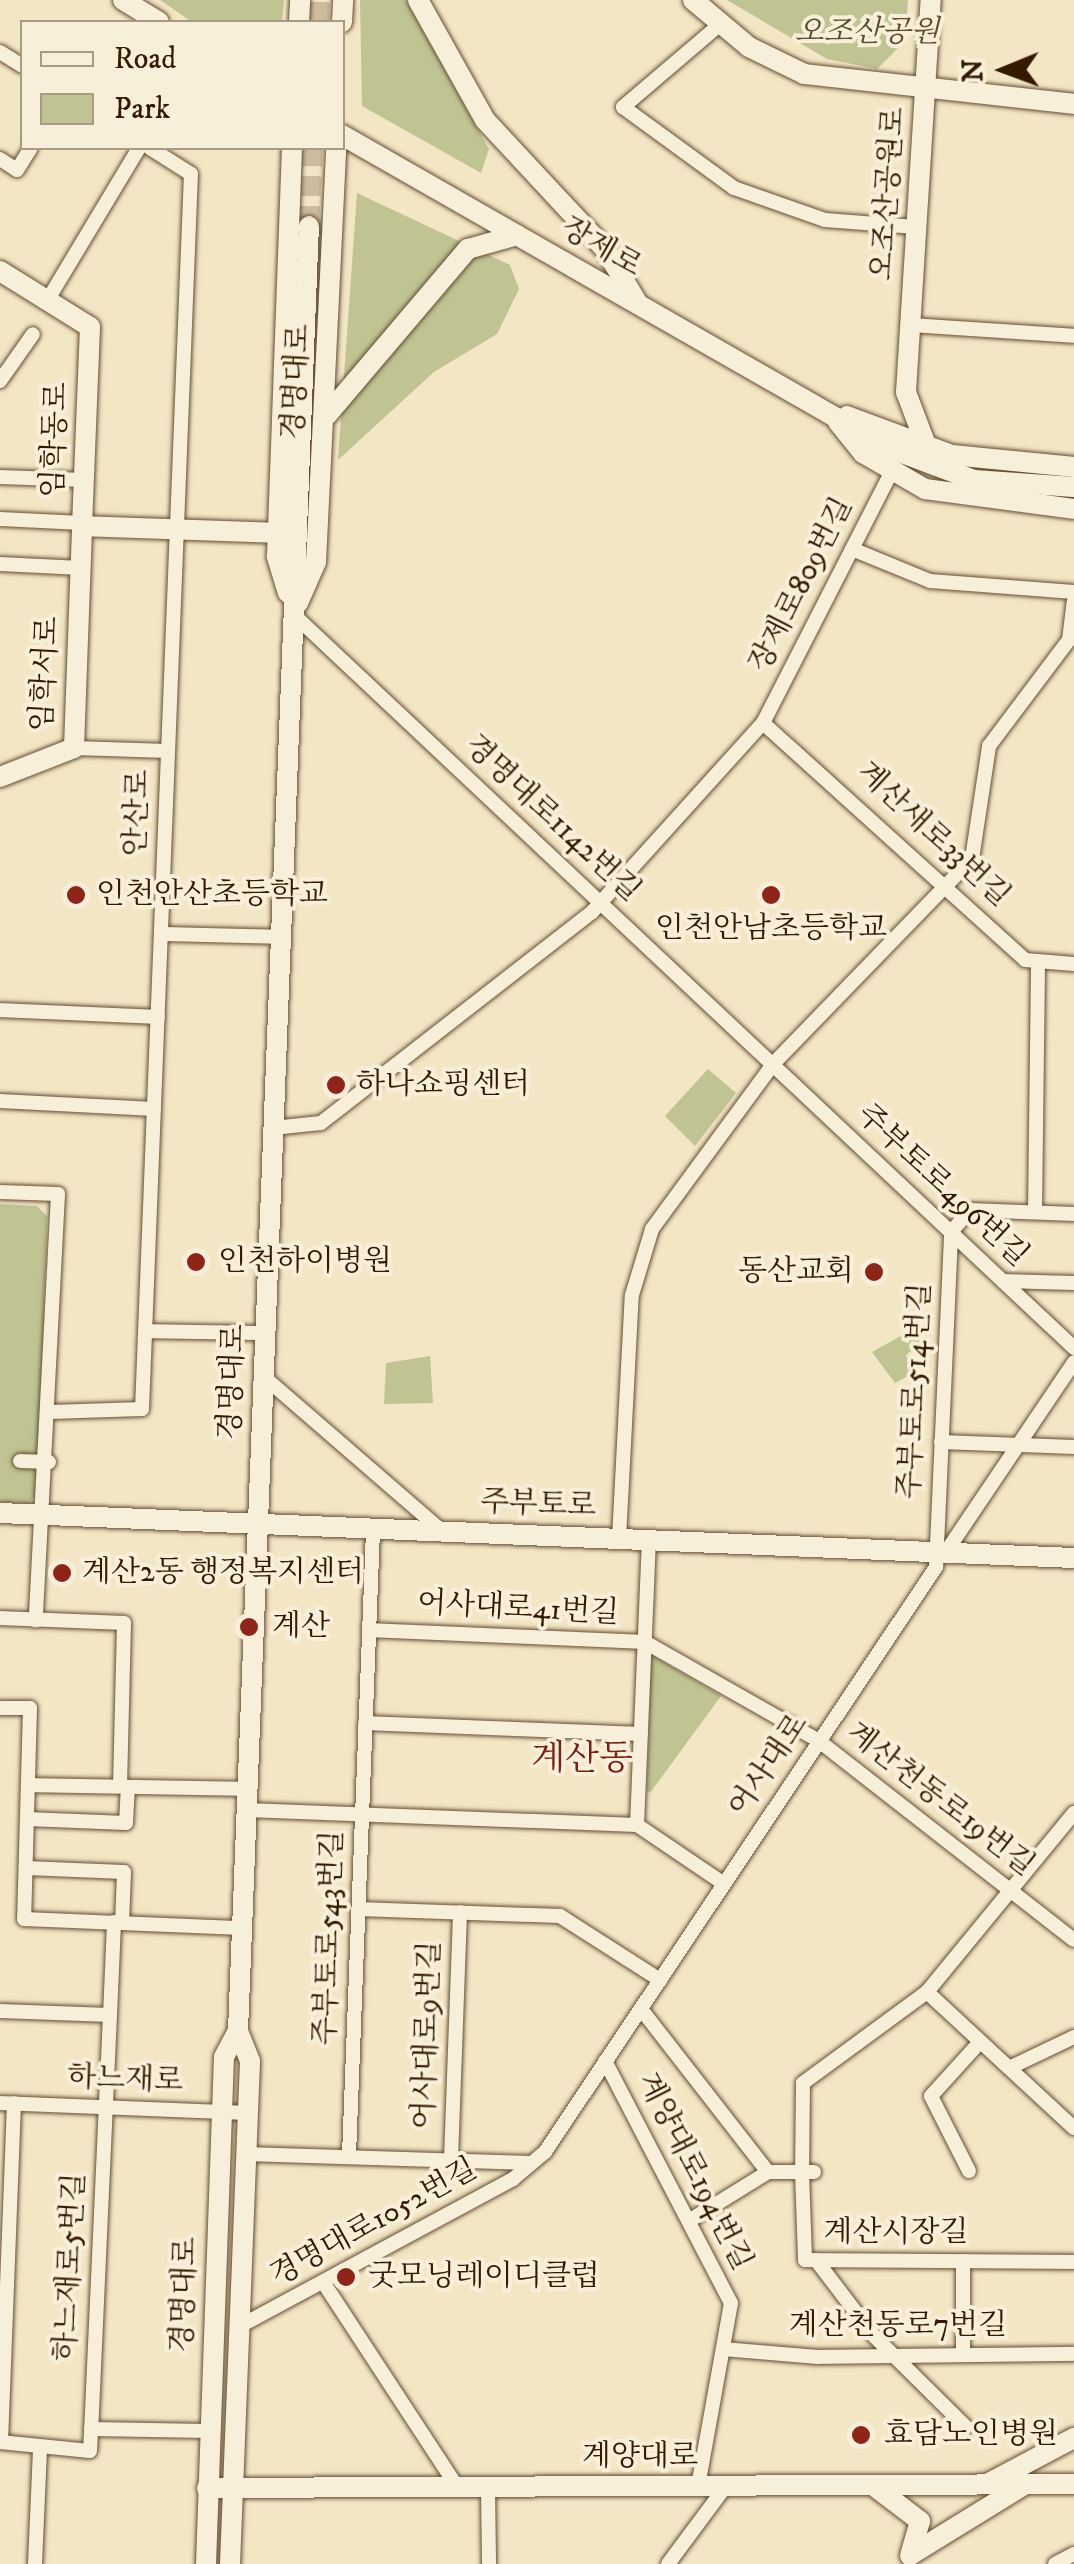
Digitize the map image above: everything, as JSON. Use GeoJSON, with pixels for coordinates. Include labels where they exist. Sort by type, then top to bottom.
{"type":"FeatureCollection","features":[{"type":"Feature","properties":{"kind":"street"},"geometry":{"type":"LineString","coordinates":[[123,0],[156,20]]}},
{"type":"Feature","properties":{"kind":"street"},"geometry":{"type":"LineString","coordinates":[[418,0],[485,120],[605,249],[638,303]]}},
{"type":"Feature","properties":{"kind":"street"},"geometry":{"type":"LineString","coordinates":[[693,0],[718,26],[804,74],[926,92],[1074,104]]}},
{"type":"Feature","properties":{"kind":"street","name":"오조산공원로"},"geometry":{"type":"LineString","coordinates":[[906,392],[931,0]]}},
{"type":"Feature","properties":{"kind":"street"},"geometry":{"type":"LineString","coordinates":[[718,26],[623,107],[734,188],[826,220],[916,227]]}},
{"type":"Feature","properties":{"kind":"street","name":"장제로"},"geometry":{"type":"LineString","coordinates":[[345,137],[936,470],[1074,487]]}},
{"type":"Feature","properties":{"kind":"street"},"geometry":{"type":"LineString","coordinates":[[0,159],[17,170],[30,150]]}},
{"type":"Feature","properties":{"kind":"street"},"geometry":{"type":"LineString","coordinates":[[47,301],[138,150]]}},
{"type":"Feature","properties":{"kind":"street","name":"안산로"},"geometry":{"type":"LineString","coordinates":[[50,1412],[134,1416],[142,1410],[191,174],[153,150]]}},
{"type":"Feature","properties":{"kind":"street","name":"경명대로"},"geometry":{"type":"LineString","coordinates":[[230,2564],[250,2061],[238,2031],[294,614],[298,226],[292,150]]}},
{"type":"Feature","properties":{"kind":"street","name":"경명대로"},"geometry":{"type":"LineString","coordinates":[[294,614],[316,562],[336,150]]}},
{"type":"Feature","properties":{"kind":"street"},"geometry":{"type":"LineString","coordinates":[[298,226],[305,213],[333,228]]}},
{"type":"Feature","properties":{"kind":"street","name":"경명대로"},"geometry":{"type":"LineString","coordinates":[[294,614],[278,533],[298,226]]}},
{"type":"Feature","properties":{"kind":"street"},"geometry":{"type":"LineString","coordinates":[[326,415],[468,249],[517,235]]}},
{"type":"Feature","properties":{"kind":"street","name":"임학동로"},"geometry":{"type":"LineString","coordinates":[[0,271],[90,327],[82,524],[278,533]]}},
{"type":"Feature","properties":{"kind":"street"},"geometry":{"type":"LineString","coordinates":[[910,324],[1074,336]]}},
{"type":"Feature","properties":{"kind":"street"},"geometry":{"type":"LineString","coordinates":[[0,381],[33,334]]}},
{"type":"Feature","properties":{"kind":"street"},"geometry":{"type":"LineString","coordinates":[[877,421],[906,392],[926,445]]}},
{"type":"Feature","properties":{"kind":"street","name":"장제로"},"geometry":{"type":"LineString","coordinates":[[830,413],[877,421],[926,445],[977,460],[1074,467]]}},
{"type":"Feature","properties":{"kind":"street","name":"장제로"},"geometry":{"type":"LineString","coordinates":[[830,413],[890,473],[956,499],[1074,510]]}},
{"type":"Feature","properties":{"kind":"street","name":"장제로809번길"},"geometry":{"type":"LineString","coordinates":[[272,1128],[321,1124],[592,912],[596,898],[764,722],[890,473]]}},
{"type":"Feature","properties":{"kind":"street"},"geometry":{"type":"LineString","coordinates":[[0,476],[84,480]]}},
{"type":"Feature","properties":{"kind":"street"},"geometry":{"type":"LineString","coordinates":[[0,520],[82,524]]}},
{"type":"Feature","properties":{"kind":"street","name":"임학서로"},"geometry":{"type":"LineString","coordinates":[[0,777],[74,748],[82,524]]}},
{"type":"Feature","properties":{"kind":"street"},"geometry":{"type":"LineString","coordinates":[[852,549],[930,581],[1074,592]]}},
{"type":"Feature","properties":{"kind":"street"},"geometry":{"type":"LineString","coordinates":[[0,564],[81,568]]}},
{"type":"Feature","properties":{"kind":"street"},"geometry":{"type":"LineString","coordinates":[[618,1539],[641,1255],[772,1064],[972,858],[989,746],[1069,640],[1074,602]]}},
{"type":"Feature","properties":{"kind":"street","name":"경명대로1142번길"},"geometry":{"type":"LineString","coordinates":[[294,614],[772,1064]]}},
{"type":"Feature","properties":{"kind":"street","name":"계산새로33번길"},"geometry":{"type":"LineString","coordinates":[[764,722],[1038,963]]}},
{"type":"Feature","properties":{"kind":"street"},"geometry":{"type":"LineString","coordinates":[[74,748],[168,751]]}},
{"type":"Feature","properties":{"kind":"street"},"geometry":{"type":"LineString","coordinates":[[161,934],[280,937]]}},
{"type":"Feature","properties":{"kind":"street"},"geometry":{"type":"LineString","coordinates":[[1034,1212],[1038,963],[1074,964]]}},
{"type":"Feature","properties":{"kind":"street"},"geometry":{"type":"LineString","coordinates":[[0,1010],[158,1017]]}},
{"type":"Feature","properties":{"kind":"street","name":"주부토로496번길"},"geometry":{"type":"LineString","coordinates":[[772,1064],[1074,1348]]}},
{"type":"Feature","properties":{"kind":"street"},"geometry":{"type":"LineString","coordinates":[[0,1101],[154,1108]]}},
{"type":"Feature","properties":{"kind":"street"},"geometry":{"type":"LineString","coordinates":[[0,1192],[58,1194],[49,1462],[36,1620]]}},
{"type":"Feature","properties":{"kind":"street"},"geometry":{"type":"LineString","coordinates":[[951,1232],[970,1210],[1074,1214]]}},
{"type":"Feature","properties":{"kind":"street","name":"주부토로514번길"},"geometry":{"type":"LineString","coordinates":[[941,1552],[951,1232]]}},
{"type":"Feature","properties":{"kind":"street"},"geometry":{"type":"LineString","coordinates":[[1003,1281],[1074,1283]]}},
{"type":"Feature","properties":{"kind":"street"},"geometry":{"type":"LineString","coordinates":[[146,1331],[264,1334]]}},
{"type":"Feature","properties":{"kind":"street","name":"어사대로"},"geometry":{"type":"LineString","coordinates":[[532,2163],[606,2061],[941,1552],[1074,1362]]}},
{"type":"Feature","properties":{"kind":"street"},"geometry":{"type":"LineString","coordinates":[[263,1376],[442,1532]]}},
{"type":"Feature","properties":{"kind":"street"},"geometry":{"type":"LineString","coordinates":[[942,1442],[1074,1448]]}},
{"type":"Feature","properties":{"kind":"street"},"geometry":{"type":"LineString","coordinates":[[20,1461],[49,1462]]}},
{"type":"Feature","properties":{"kind":"street","name":"주부토로"},"geometry":{"type":"LineString","coordinates":[[0,1513],[258,1527],[372,1528],[1074,1558]]}},
{"type":"Feature","properties":{"kind":"street","name":"주부토로543번길"},"geometry":{"type":"LineString","coordinates":[[349,2154],[372,1528]]}},
{"type":"Feature","properties":{"kind":"street"},"geometry":{"type":"LineString","coordinates":[[636,1825],[649,1540]]}},
{"type":"Feature","properties":{"kind":"street"},"geometry":{"type":"LineString","coordinates":[[0,1618],[124,1623],[126,1823],[27,1818]]}},
{"type":"Feature","properties":{"kind":"street","name":"어사대로41번길"},"geometry":{"type":"LineString","coordinates":[[369,1630],[645,1642],[819,1742]]}},
{"type":"Feature","properties":{"kind":"street"},"geometry":{"type":"LineString","coordinates":[[0,1708],[30,1708],[24,1919],[242,1928]]}},
{"type":"Feature","properties":{"kind":"street"},"geometry":{"type":"LineString","coordinates":[[366,1723],[640,1734]]}},
{"type":"Feature","properties":{"kind":"street","name":"계산천동로19번길"},"geometry":{"type":"LineString","coordinates":[[819,1742],[1074,1940]]}},
{"type":"Feature","properties":{"kind":"street"},"geometry":{"type":"LineString","coordinates":[[28,1784],[124,1786],[362,1814],[636,1825],[724,1884]]}},
{"type":"Feature","properties":{"kind":"street"},"geometry":{"type":"LineString","coordinates":[[692,2220],[768,2172],[808,2172],[803,2083],[927,1992],[1006,1886],[1074,1813]]}},
{"type":"Feature","properties":{"kind":"street","name":"하느재로5번길"},"geometry":{"type":"LineString","coordinates":[[26,1868],[124,1872],[110,2015],[91,2429]]}},
{"type":"Feature","properties":{"kind":"street"},"geometry":{"type":"LineString","coordinates":[[358,1908],[560,1916],[660,1980]]}},
{"type":"Feature","properties":{"kind":"street","name":"어사대로9번길"},"geometry":{"type":"LineString","coordinates":[[450,2159],[460,1912]]}},
{"type":"Feature","properties":{"kind":"street"},"geometry":{"type":"LineString","coordinates":[[927,1992],[1074,2128]]}},
{"type":"Feature","properties":{"kind":"street"},"geometry":{"type":"LineString","coordinates":[[640,2009],[768,2172]]}},
{"type":"Feature","properties":{"kind":"street"},"geometry":{"type":"LineString","coordinates":[[0,2010],[110,2015]]}},
{"type":"Feature","properties":{"kind":"street","name":"경명대로"},"geometry":{"type":"LineString","coordinates":[[206,2564],[224,2057],[238,2031]]}},
{"type":"Feature","properties":{"kind":"street"},"geometry":{"type":"LineString","coordinates":[[1009,2068],[1074,2037]]}},
{"type":"Feature","properties":{"kind":"street","name":"계산시장길"},"geometry":{"type":"LineString","coordinates":[[968,2171],[931,2096],[980,2042]]}},
{"type":"Feature","properties":{"kind":"street","name":"계양대로194번길"},"geometry":{"type":"LineString","coordinates":[[606,2061],[692,2220],[731,2303],[698,2486]]}},
{"type":"Feature","properties":{"kind":"street"},"geometry":{"type":"LineString","coordinates":[[7,2103],[0,2442],[40,2450],[90,2450],[91,2429],[208,2431]]}},
{"type":"Feature","properties":{"kind":"street","name":"하느재로"},"geometry":{"type":"LineString","coordinates":[[7,2103],[247,2113]]}},
{"type":"Feature","properties":{"kind":"street"},"geometry":{"type":"LineString","coordinates":[[245,2154],[349,2154],[532,2163]]}},
{"type":"Feature","properties":{"kind":"street","name":"경명대로1052번길"},"geometry":{"type":"LineString","coordinates":[[240,2326],[326,2285],[532,2163]]}},
{"type":"Feature","properties":{"kind":"street","name":"계산시장길"},"geometry":{"type":"LineString","coordinates":[[808,2172],[805,2260],[1074,2262]]}},
{"type":"Feature","properties":{"kind":"street"},"geometry":{"type":"LineString","coordinates":[[816,2260],[897,2356],[966,2427]]}},
{"type":"Feature","properties":{"kind":"street"},"geometry":{"type":"LineString","coordinates":[[963,2355],[964,2261]]}},
{"type":"Feature","properties":{"kind":"street"},"geometry":{"type":"LineString","coordinates":[[326,2285],[458,2488]]}},
{"type":"Feature","properties":{"kind":"street","name":"계산천동로7번길"},"geometry":{"type":"LineString","coordinates":[[722,2349],[897,2356],[1074,2354]]}},
{"type":"Feature","properties":{"kind":"street"},"geometry":{"type":"LineString","coordinates":[[985,2485],[1074,2438]]}},
{"type":"Feature","properties":{"kind":"street"},"geometry":{"type":"LineString","coordinates":[[35,2564],[40,2450]]}},
{"type":"Feature","properties":{"kind":"street"},"geometry":{"type":"LineString","coordinates":[[908,2559],[1024,2484]]}},
{"type":"Feature","properties":{"kind":"street","name":"계양대로"},"geometry":{"type":"LineString","coordinates":[[207,2488],[1074,2484]]}},
{"type":"Feature","properties":{"kind":"street"},"geometry":{"type":"LineString","coordinates":[[668,2564],[726,2486]]}},
{"type":"Feature","properties":{"kind":"street"},"geometry":{"type":"LineString","coordinates":[[872,2486],[920,2520],[908,2559]]}},
{"type":"Feature","properties":{"kind":"street"},"geometry":{"type":"LineString","coordinates":[[488,2488],[489,2564]]}},
{"type":"Feature","properties":{"kind":"street"},"geometry":{"type":"LineString","coordinates":[[1056,2564],[1074,2554]]}},
{"type":"Feature","properties":{"kind":"green space"},"geometry":{"type":"Polygon","coordinates":[[[160,0],[284,0],[282,20],[189,20],[160,0]]]}},
{"type":"Feature","properties":{"kind":"green space"},"geometry":{"type":"Polygon","coordinates":[[[360,0],[406,0],[489,149],[481,173],[362,106],[360,0]]]}},
{"type":"Feature","properties":{"kind":"green space","name":"오조산공원"},"geometry":{"type":"Polygon","coordinates":[[[727,0],[908,0],[905,41],[877,69],[827,59],[727,0]]]}},
{"type":"Feature","properties":{"kind":"green space"},"geometry":{"type":"Polygon","coordinates":[[[357,193],[510,265],[519,289],[497,334],[434,372],[338,460],[357,193]]]}},
{"type":"Feature","properties":{"kind":"green space"},"geometry":{"type":"Polygon","coordinates":[[[708,1069],[736,1093],[695,1146],[665,1116],[708,1069]]]}},
{"type":"Feature","properties":{"kind":"green space"},"geometry":{"type":"Polygon","coordinates":[[[0,1204],[37,1206],[47,1216],[38,1494],[28,1503],[0,1502],[0,1204]]]}},
{"type":"Feature","properties":{"kind":"green space"},"geometry":{"type":"Polygon","coordinates":[[[915,1328],[924,1340],[906,1355],[912,1374],[895,1383],[872,1352],[915,1328]]]}},
{"type":"Feature","properties":{"kind":"green space"},"geometry":{"type":"Polygon","coordinates":[[[430,1356],[433,1403],[384,1404],[386,1363],[430,1356]]]}},
{"type":"Feature","properties":{"kind":"green space"},"geometry":{"type":"Polygon","coordinates":[[[651,1655],[721,1696],[650,1793],[647,1790],[651,1655]]]}},
{"type":"Feature","properties":{"kind":"tunnel"},"geometry":{"type":"LineString","coordinates":[[319,20],[320,0]]}},
{"type":"Feature","properties":{"kind":"tunnel"},"geometry":{"type":"LineString","coordinates":[[309,226],[313,150]]}},
{"type":"Feature","properties":{"kind":"place","name":"인천안산초등학교"},"geometry":{"type":"Point","coordinates":[76,895]}},
{"type":"Feature","properties":{"kind":"place","name":"인천안남초등학교"},"geometry":{"type":"Point","coordinates":[771,895]}},
{"type":"Feature","properties":{"kind":"place","name":"하나쇼핑센터"},"geometry":{"type":"Point","coordinates":[336,1085]}},
{"type":"Feature","properties":{"kind":"place","name":"인천하이병원"},"geometry":{"type":"Point","coordinates":[196,1262]}},
{"type":"Feature","properties":{"kind":"place","name":"동산교회"},"geometry":{"type":"Point","coordinates":[874,1272]}},
{"type":"Feature","properties":{"kind":"place","name":"계산2동 행정복지센터"},"geometry":{"type":"Point","coordinates":[62,1573]}},
{"type":"Feature","properties":{"kind":"place","name":"계산"},"geometry":{"type":"Point","coordinates":[249,1627]}},
{"type":"Feature","properties":{"kind":"place","name":"굿모닝레이디클럽"},"geometry":{"type":"Point","coordinates":[346,2277]}},
{"type":"Feature","properties":{"kind":"place","name":"효담노인병원"},"geometry":{"type":"Point","coordinates":[861,2435]}},
{"type":"Feature","properties":{"kind":"district","name":"계산동"},"geometry":{"type":"Point","coordinates":[582,1759]}}]}
